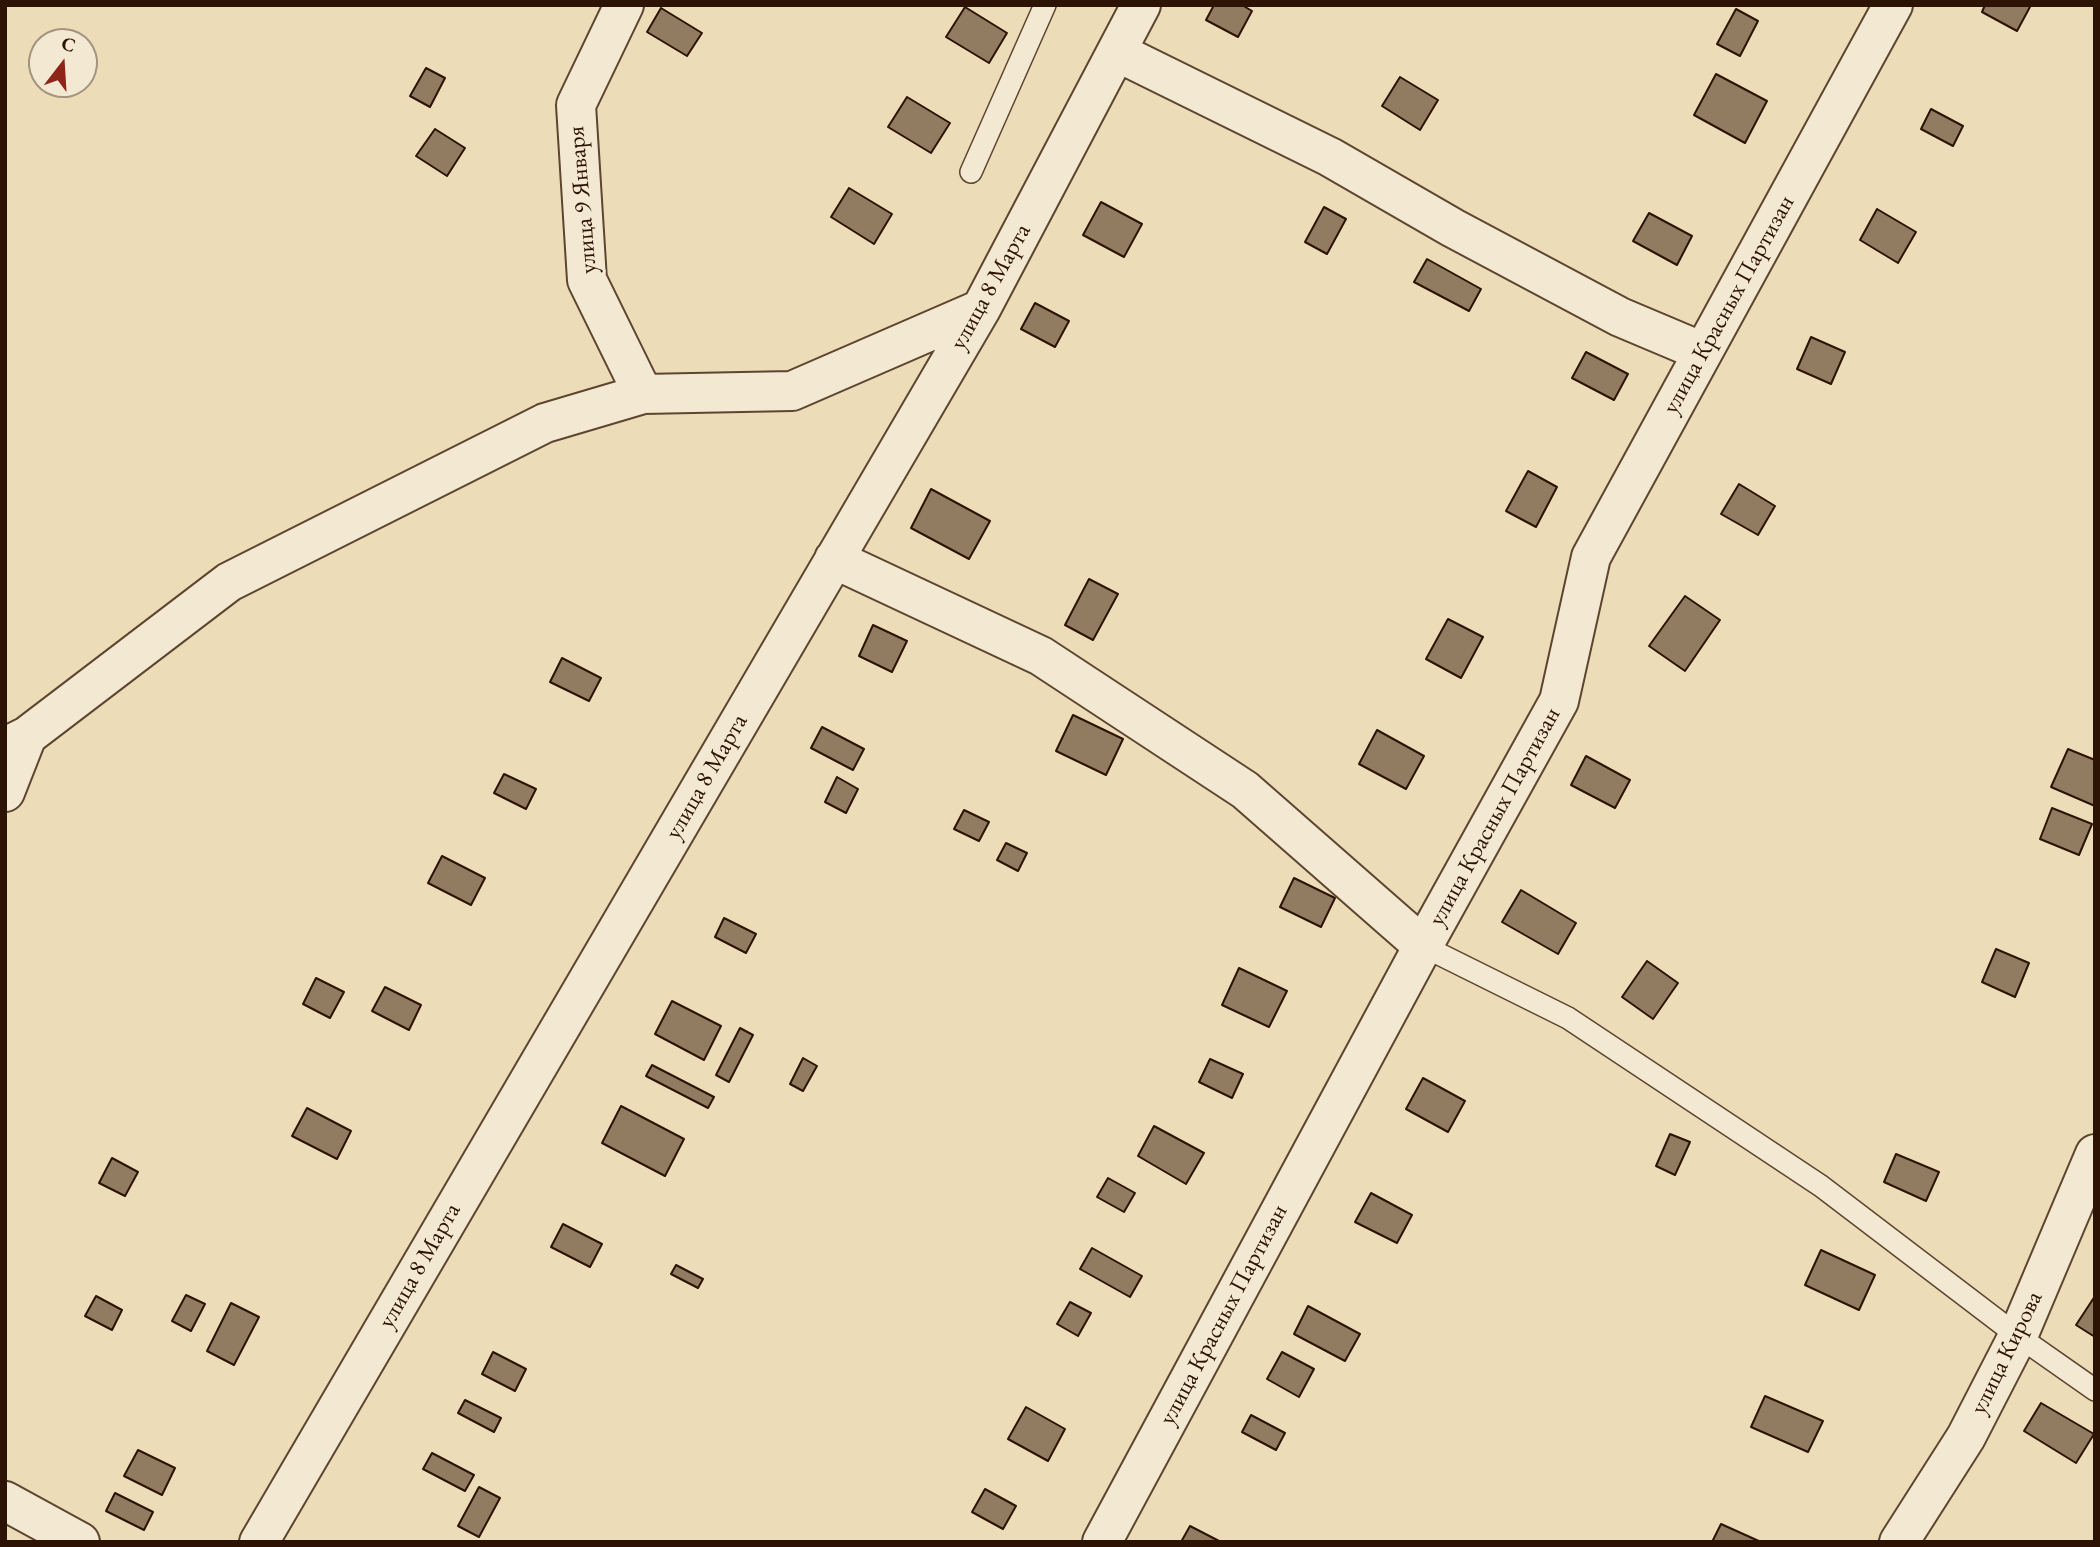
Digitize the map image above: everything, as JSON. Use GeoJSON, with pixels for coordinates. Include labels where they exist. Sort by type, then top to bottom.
{"type":"FeatureCollection","features":[{"type":"Feature","properties":{"kind":"street","name":"улица 9 Января"},"geometry":{"type":"LineString","coordinates":[[624,5],[576,105],[587,280],[643,394]]}},
{"type":"Feature","properties":{"kind":"street","name":"улица 8 Марта"},"geometry":{"type":"LineString","coordinates":[[258,1542],[981,309],[1141,5]]}},
{"type":"Feature","properties":{"kind":"street","name":"улица Красных Партизан"},"geometry":{"type":"LineString","coordinates":[[1102,1542],[1423,946],[1559,701],[1591,557],[1893,5]]}},
{"type":"Feature","properties":{"kind":"street"},"geometry":{"type":"LineString","coordinates":[[1117,52],[1330,157],[1453,228],[1620,317],[1703,352]]}},
{"type":"Feature","properties":{"kind":"street"},"geometry":{"type":"LineString","coordinates":[[5,792],[16,741],[229,582],[545,423],[643,394],[792,391],[981,309]]}},
{"type":"Feature","properties":{"kind":"street"},"geometry":{"type":"LineString","coordinates":[[834,559],[1041,656],[1245,790],[1423,946]]}},
{"type":"Feature","properties":{"kind":"street","name":"улица Кирова"},"geometry":{"type":"LineString","coordinates":[[1899,1542],[1966,1437],[2018,1336],[2095,1154]]}},
{"type":"Feature","properties":{"kind":"street"},"geometry":{"type":"LineString","coordinates":[[5,1501],[80,1542]]}},
{"type":"Feature","properties":{"kind":"lane"},"geometry":{"type":"LineString","coordinates":[[971,172],[1045,5]]}},
{"type":"Feature","properties":{"kind":"lane"},"geometry":{"type":"LineString","coordinates":[[1423,946],[1568,1017],[1821,1186],[2018,1336],[2095,1390]]}},
{"type":"Feature","properties":{"kind":"building"},"geometry":{"type":"Polygon","coordinates":[[[1214,5],[1242,5],[1252,11],[1238,37],[1206,20],[1214,5]]]}},
{"type":"Feature","properties":{"kind":"building"},"geometry":{"type":"Polygon","coordinates":[[[1985,5],[2031,5],[2017,31],[1982,12],[1985,5]]]}},
{"type":"Feature","properties":{"kind":"building"},"geometry":{"type":"Polygon","coordinates":[[[965,7],[1007,33],[989,63],[946,37],[965,7]]]}},
{"type":"Feature","properties":{"kind":"building"},"geometry":{"type":"Polygon","coordinates":[[[661,8],[702,33],[687,56],[647,32],[661,8]]]}},
{"type":"Feature","properties":{"kind":"building"},"geometry":{"type":"Polygon","coordinates":[[[1736,9],[1758,21],[1740,56],[1717,44],[1736,9]]]}},
{"type":"Feature","properties":{"kind":"building"},"geometry":{"type":"Polygon","coordinates":[[[426,68],[445,78],[430,107],[410,96],[426,68]]]}},
{"type":"Feature","properties":{"kind":"building"},"geometry":{"type":"Polygon","coordinates":[[[1716,74],[1767,101],[1745,143],[1694,115],[1716,74]]]}},
{"type":"Feature","properties":{"kind":"building"},"geometry":{"type":"Polygon","coordinates":[[[1400,77],[1438,100],[1420,130],[1382,106],[1400,77]]]}},
{"type":"Feature","properties":{"kind":"building"},"geometry":{"type":"Polygon","coordinates":[[[907,97],[950,123],[931,153],[888,127],[907,97]]]}},
{"type":"Feature","properties":{"kind":"building"},"geometry":{"type":"Polygon","coordinates":[[[1931,109],[1963,126],[1953,146],[1921,129],[1931,109]]]}},
{"type":"Feature","properties":{"kind":"building"},"geometry":{"type":"Polygon","coordinates":[[[435,129],[465,148],[447,176],[416,156],[435,129]]]}},
{"type":"Feature","properties":{"kind":"building"},"geometry":{"type":"Polygon","coordinates":[[[849,188],[892,214],[874,244],[831,217],[849,188]]]}},
{"type":"Feature","properties":{"kind":"building"},"geometry":{"type":"Polygon","coordinates":[[[1101,202],[1142,224],[1124,257],[1083,235],[1101,202]]]}},
{"type":"Feature","properties":{"kind":"building"},"geometry":{"type":"Polygon","coordinates":[[[1324,207],[1346,219],[1327,254],[1305,242],[1324,207]]]}},
{"type":"Feature","properties":{"kind":"building"},"geometry":{"type":"Polygon","coordinates":[[[1877,209],[1916,232],[1898,263],[1860,240],[1877,209]]]}},
{"type":"Feature","properties":{"kind":"building"},"geometry":{"type":"Polygon","coordinates":[[[1649,213],[1692,236],[1677,265],[1633,241],[1649,213]]]}},
{"type":"Feature","properties":{"kind":"building"},"geometry":{"type":"Polygon","coordinates":[[[1427,259],[1481,289],[1469,311],[1414,282],[1427,259]]]}},
{"type":"Feature","properties":{"kind":"building"},"geometry":{"type":"Polygon","coordinates":[[[1035,303],[1069,321],[1055,347],[1021,329],[1035,303]]]}},
{"type":"Feature","properties":{"kind":"building"},"geometry":{"type":"Polygon","coordinates":[[[1811,337],[1845,352],[1831,384],[1797,369],[1811,337]]]}},
{"type":"Feature","properties":{"kind":"building"},"geometry":{"type":"Polygon","coordinates":[[[1586,352],[1628,374],[1614,400],[1572,378],[1586,352]]]}},
{"type":"Feature","properties":{"kind":"building"},"geometry":{"type":"Polygon","coordinates":[[[1528,471],[1557,487],[1536,527],[1506,511],[1528,471]]]}},
{"type":"Feature","properties":{"kind":"building"},"geometry":{"type":"Polygon","coordinates":[[[1739,484],[1775,506],[1758,535],[1721,514],[1739,484]]]}},
{"type":"Feature","properties":{"kind":"building"},"geometry":{"type":"Polygon","coordinates":[[[931,489],[990,521],[969,559],[911,528],[931,489]]]}},
{"type":"Feature","properties":{"kind":"building"},"geometry":{"type":"Polygon","coordinates":[[[1089,579],[1118,594],[1093,640],[1065,625],[1089,579]]]}},
{"type":"Feature","properties":{"kind":"building"},"geometry":{"type":"Polygon","coordinates":[[[1685,596],[1720,620],[1685,671],[1649,646],[1685,596]]]}},
{"type":"Feature","properties":{"kind":"building"},"geometry":{"type":"Polygon","coordinates":[[[1448,619],[1483,637],[1461,678],[1426,659],[1448,619]]]}},
{"type":"Feature","properties":{"kind":"building"},"geometry":{"type":"Polygon","coordinates":[[[873,625],[907,641],[892,672],[859,656],[873,625]]]}},
{"type":"Feature","properties":{"kind":"building"},"geometry":{"type":"Polygon","coordinates":[[[562,658],[601,678],[589,701],[550,682],[562,658]]]}},
{"type":"Feature","properties":{"kind":"building"},"geometry":{"type":"Polygon","coordinates":[[[1073,715],[1123,739],[1106,775],[1056,751],[1073,715]]]}},
{"type":"Feature","properties":{"kind":"building"},"geometry":{"type":"Polygon","coordinates":[[[822,727],[864,749],[853,770],[811,748],[822,727]]]}},
{"type":"Feature","properties":{"kind":"building"},"geometry":{"type":"Polygon","coordinates":[[[1377,730],[1424,756],[1406,789],[1359,764],[1377,730]]]}},
{"type":"Feature","properties":{"kind":"building"},"geometry":{"type":"Polygon","coordinates":[[[2068,749],[2095,760],[2095,806],[2051,787],[2068,749]]]}},
{"type":"Feature","properties":{"kind":"building"},"geometry":{"type":"Polygon","coordinates":[[[1586,756],[1630,780],[1615,808],[1571,785],[1586,756]]]}},
{"type":"Feature","properties":{"kind":"building"},"geometry":{"type":"Polygon","coordinates":[[[504,774],[536,789],[526,809],[494,793],[504,774]]]}},
{"type":"Feature","properties":{"kind":"building"},"geometry":{"type":"Polygon","coordinates":[[[837,777],[858,789],[846,813],[825,802],[837,777]]]}},
{"type":"Feature","properties":{"kind":"building"},"geometry":{"type":"Polygon","coordinates":[[[2052,808],[2092,824],[2079,855],[2040,839],[2052,808]]]}},
{"type":"Feature","properties":{"kind":"building"},"geometry":{"type":"Polygon","coordinates":[[[964,810],[989,822],[979,841],[954,829],[964,810]]]}},
{"type":"Feature","properties":{"kind":"building"},"geometry":{"type":"Polygon","coordinates":[[[1006,843],[1027,853],[1018,871],[997,860],[1006,843]]]}},
{"type":"Feature","properties":{"kind":"building"},"geometry":{"type":"Polygon","coordinates":[[[442,856],[485,878],[471,905],[428,883],[442,856]]]}},
{"type":"Feature","properties":{"kind":"building"},"geometry":{"type":"Polygon","coordinates":[[[1294,878],[1335,898],[1321,927],[1280,907],[1294,878]]]}},
{"type":"Feature","properties":{"kind":"building"},"geometry":{"type":"Polygon","coordinates":[[[1521,890],[1576,923],[1558,954],[1502,922],[1521,890]]]}},
{"type":"Feature","properties":{"kind":"building"},"geometry":{"type":"Polygon","coordinates":[[[724,918],[756,934],[746,953],[715,937],[724,918]]]}},
{"type":"Feature","properties":{"kind":"building"},"geometry":{"type":"Polygon","coordinates":[[[1996,949],[2029,963],[2015,997],[1982,982],[1996,949]]]}},
{"type":"Feature","properties":{"kind":"building"},"geometry":{"type":"Polygon","coordinates":[[[1647,961],[1678,983],[1653,1019],[1622,997],[1647,961]]]}},
{"type":"Feature","properties":{"kind":"building"},"geometry":{"type":"Polygon","coordinates":[[[1239,968],[1287,991],[1269,1027],[1222,1005],[1239,968]]]}},
{"type":"Feature","properties":{"kind":"building"},"geometry":{"type":"Polygon","coordinates":[[[316,978],[344,992],[330,1018],[303,1004],[316,978]]]}},
{"type":"Feature","properties":{"kind":"building"},"geometry":{"type":"Polygon","coordinates":[[[385,987],[421,1005],[409,1030],[372,1011],[385,987]]]}},
{"type":"Feature","properties":{"kind":"building"},"geometry":{"type":"Polygon","coordinates":[[[672,1001],[721,1026],[704,1060],[655,1034],[672,1001]]]}},
{"type":"Feature","properties":{"kind":"building"},"geometry":{"type":"Polygon","coordinates":[[[740,1028],[753,1035],[729,1082],[716,1075],[740,1028]]]}},
{"type":"Feature","properties":{"kind":"building"},"geometry":{"type":"Polygon","coordinates":[[[803,1058],[817,1066],[803,1091],[790,1084],[803,1058]]]}},
{"type":"Feature","properties":{"kind":"building"},"geometry":{"type":"Polygon","coordinates":[[[1210,1059],[1243,1074],[1232,1098],[1199,1082],[1210,1059]]]}},
{"type":"Feature","properties":{"kind":"building"},"geometry":{"type":"Polygon","coordinates":[[[652,1065],[714,1097],[708,1108],[646,1076],[652,1065]]]}},
{"type":"Feature","properties":{"kind":"building"},"geometry":{"type":"Polygon","coordinates":[[[1423,1078],[1465,1101],[1448,1132],[1406,1109],[1423,1078]]]}},
{"type":"Feature","properties":{"kind":"building"},"geometry":{"type":"Polygon","coordinates":[[[621,1106],[684,1139],[665,1176],[602,1143],[621,1106]]]}},
{"type":"Feature","properties":{"kind":"building"},"geometry":{"type":"Polygon","coordinates":[[[307,1108],[351,1131],[337,1159],[292,1136],[307,1108]]]}},
{"type":"Feature","properties":{"kind":"building"},"geometry":{"type":"Polygon","coordinates":[[[1154,1126],[1204,1153],[1186,1184],[1138,1156],[1154,1126]]]}},
{"type":"Feature","properties":{"kind":"building"},"geometry":{"type":"Polygon","coordinates":[[[1670,1134],[1690,1142],[1675,1175],[1656,1166],[1670,1134]]]}},
{"type":"Feature","properties":{"kind":"building"},"geometry":{"type":"Polygon","coordinates":[[[1896,1154],[1939,1172],[1926,1201],[1884,1182],[1896,1154]]]}},
{"type":"Feature","properties":{"kind":"building"},"geometry":{"type":"Polygon","coordinates":[[[112,1158],[138,1172],[125,1196],[99,1183],[112,1158]]]}},
{"type":"Feature","properties":{"kind":"building"},"geometry":{"type":"Polygon","coordinates":[[[1108,1178],[1135,1193],[1124,1212],[1097,1197],[1108,1178]]]}},
{"type":"Feature","properties":{"kind":"building"},"geometry":{"type":"Polygon","coordinates":[[[1371,1193],[1412,1215],[1397,1243],[1355,1222],[1371,1193]]]}},
{"type":"Feature","properties":{"kind":"building"},"geometry":{"type":"Polygon","coordinates":[[[563,1224],[602,1244],[590,1267],[551,1247],[563,1224]]]}},
{"type":"Feature","properties":{"kind":"building"},"geometry":{"type":"Polygon","coordinates":[[[1092,1248],[1142,1276],[1130,1297],[1080,1269],[1092,1248]]]}},
{"type":"Feature","properties":{"kind":"building"},"geometry":{"type":"Polygon","coordinates":[[[1821,1250],[1875,1275],[1859,1310],[1805,1285],[1821,1250]]]}},
{"type":"Feature","properties":{"kind":"building"},"geometry":{"type":"Polygon","coordinates":[[[676,1265],[703,1279],[698,1288],[671,1274],[676,1265]]]}},
{"type":"Feature","properties":{"kind":"building"},"geometry":{"type":"Polygon","coordinates":[[[186,1295],[205,1304],[191,1331],[172,1321],[186,1295]]]}},
{"type":"Feature","properties":{"kind":"building"},"geometry":{"type":"Polygon","coordinates":[[[96,1296],[122,1310],[112,1330],[85,1316],[96,1296]]]}},
{"type":"Feature","properties":{"kind":"building"},"geometry":{"type":"Polygon","coordinates":[[[2095,1296],[2095,1337],[2076,1325],[2095,1296]]]}},
{"type":"Feature","properties":{"kind":"building"},"geometry":{"type":"Polygon","coordinates":[[[1070,1302],[1091,1313],[1078,1336],[1057,1324],[1070,1302]]]}},
{"type":"Feature","properties":{"kind":"building"},"geometry":{"type":"Polygon","coordinates":[[[231,1303],[259,1317],[234,1365],[207,1351],[231,1303]]]}},
{"type":"Feature","properties":{"kind":"building"},"geometry":{"type":"Polygon","coordinates":[[[1308,1306],[1360,1334],[1345,1361],[1294,1334],[1308,1306]]]}},
{"type":"Feature","properties":{"kind":"building"},"geometry":{"type":"Polygon","coordinates":[[[493,1352],[526,1369],[515,1391],[482,1374],[493,1352]]]}},
{"type":"Feature","properties":{"kind":"building"},"geometry":{"type":"Polygon","coordinates":[[[1282,1352],[1314,1369],[1299,1397],[1267,1379],[1282,1352]]]}},
{"type":"Feature","properties":{"kind":"building"},"geometry":{"type":"Polygon","coordinates":[[[1765,1396],[1823,1421],[1808,1452],[1751,1427],[1765,1396]]]}},
{"type":"Feature","properties":{"kind":"building"},"geometry":{"type":"Polygon","coordinates":[[[465,1400],[501,1418],[494,1432],[458,1413],[465,1400]]]}},
{"type":"Feature","properties":{"kind":"building"},"geometry":{"type":"Polygon","coordinates":[[[2041,1403],[2094,1434],[2076,1463],[2024,1431],[2041,1403]]]}},
{"type":"Feature","properties":{"kind":"building"},"geometry":{"type":"Polygon","coordinates":[[[1026,1407],[1065,1429],[1048,1461],[1008,1439],[1026,1407]]]}},
{"type":"Feature","properties":{"kind":"building"},"geometry":{"type":"Polygon","coordinates":[[[1251,1415],[1285,1433],[1276,1450],[1242,1432],[1251,1415]]]}},
{"type":"Feature","properties":{"kind":"building"},"geometry":{"type":"Polygon","coordinates":[[[138,1450],[175,1468],[162,1495],[124,1476],[138,1450]]]}},
{"type":"Feature","properties":{"kind":"building"},"geometry":{"type":"Polygon","coordinates":[[[432,1453],[474,1475],[465,1491],[423,1469],[432,1453]]]}},
{"type":"Feature","properties":{"kind":"building"},"geometry":{"type":"Polygon","coordinates":[[[479,1487],[500,1498],[479,1537],[458,1526],[479,1487]]]}},
{"type":"Feature","properties":{"kind":"building"},"geometry":{"type":"Polygon","coordinates":[[[985,1489],[1016,1506],[1003,1529],[972,1512],[985,1489]]]}},
{"type":"Feature","properties":{"kind":"building"},"geometry":{"type":"Polygon","coordinates":[[[115,1493],[153,1512],[144,1530],[106,1511],[115,1493]]]}},
{"type":"Feature","properties":{"kind":"building"},"geometry":{"type":"Polygon","coordinates":[[[1721,1524],[1761,1542],[1712,1542],[1721,1524]]]}},
{"type":"Feature","properties":{"kind":"building"},"geometry":{"type":"Polygon","coordinates":[[[1190,1526],[1221,1542],[1181,1542],[1190,1526]]]}}]}
